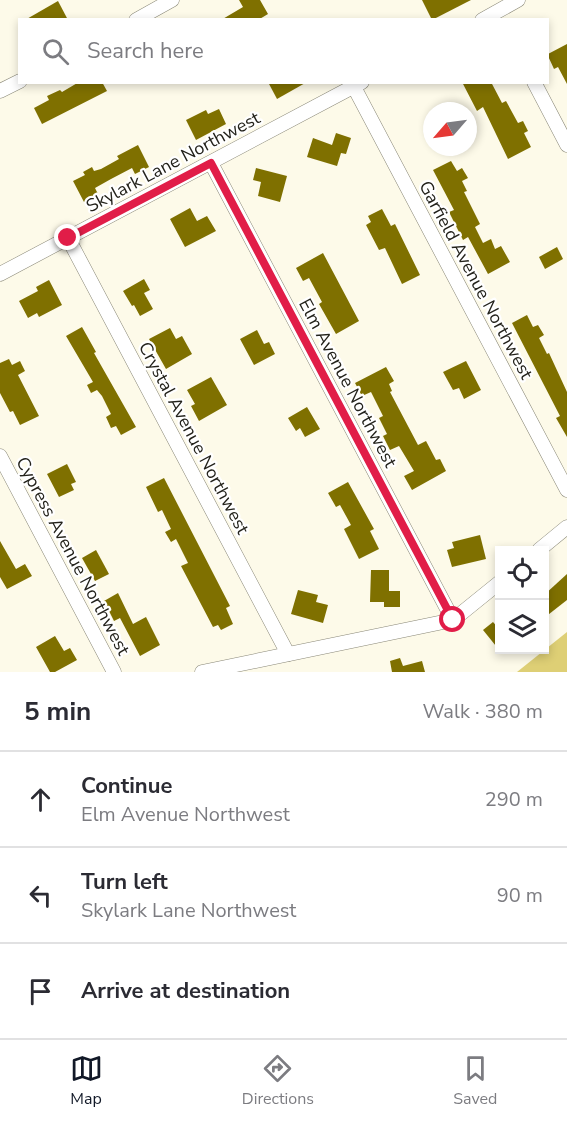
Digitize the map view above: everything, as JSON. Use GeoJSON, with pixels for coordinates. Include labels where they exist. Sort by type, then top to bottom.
{"type":"FeatureCollection","features":[{"type":"Feature","properties":{"kind":"street"},"geometry":{"type":"LineString","coordinates":[[140,18],[172,0]]}},
{"type":"Feature","properties":{"kind":"street"},"geometry":{"type":"LineString","coordinates":[[499,16],[518,0]]}},
{"type":"Feature","properties":{"kind":"street"},"geometry":{"type":"LineString","coordinates":[[0,91],[18,82]]}},
{"type":"Feature","properties":{"kind":"street"},"geometry":{"type":"LineString","coordinates":[[535,84],[567,145]]}},
{"type":"Feature","properties":{"kind":"street","name":"Skylark Lane Northwest"},"geometry":{"type":"LineString","coordinates":[[0,274],[358,85]]}},
{"type":"Feature","properties":{"kind":"street","name":"Garfield Avenue Northwest"},"geometry":{"type":"LineString","coordinates":[[358,85],[567,490]]}},
{"type":"Feature","properties":{"kind":"street","name":"Elm Avenue Northwest"},"geometry":{"type":"LineString","coordinates":[[211,163],[453,620]]}},
{"type":"Feature","properties":{"kind":"street","name":"Crystal Avenue Northwest"},"geometry":{"type":"LineString","coordinates":[[68,238],[288,654]]}},
{"type":"Feature","properties":{"kind":"street","name":"Cypress Avenue Northwest"},"geometry":{"type":"LineString","coordinates":[[0,456],[114,672]]}},
{"type":"Feature","properties":{"kind":"street"},"geometry":{"type":"LineString","coordinates":[[543,546],[567,527]]}},
{"type":"Feature","properties":{"kind":"street"},"geometry":{"type":"LineString","coordinates":[[202,672],[453,620],[495,586]]}},
{"type":"Feature","properties":{"kind":"shaded area"},"geometry":{"type":"Polygon","coordinates":[[[567,632],[567,672],[517,672],[540,654],[549,654],[549,646],[567,632]]]}},
{"type":"Feature","properties":{"kind":"building"},"geometry":{"type":"Polygon","coordinates":[[[239,0],[260,0],[268,14],[261,18],[224,18],[243,7],[239,0]]]}},
{"type":"Feature","properties":{"kind":"building"},"geometry":{"type":"Polygon","coordinates":[[[422,0],[471,0],[436,18],[431,18],[422,0]]]}},
{"type":"Feature","properties":{"kind":"building"},"geometry":{"type":"Polygon","coordinates":[[[58,1],[67,18],[28,18],[58,1]]]}},
{"type":"Feature","properties":{"kind":"building"},"geometry":{"type":"Polygon","coordinates":[[[567,44],[567,84],[558,67],[554,69],[549,53],[567,44]]]}},
{"type":"Feature","properties":{"kind":"building"},"geometry":{"type":"Polygon","coordinates":[[[76,84],[103,84],[107,91],[42,124],[34,108],[49,100],[47,96],[60,90],[62,92],[76,84]]]}},
{"type":"Feature","properties":{"kind":"building"},"geometry":{"type":"Polygon","coordinates":[[[269,84],[303,84],[277,99],[269,84]]]}},
{"type":"Feature","properties":{"kind":"building"},"geometry":{"type":"Polygon","coordinates":[[[463,84],[492,84],[502,103],[506,101],[518,123],[523,121],[528,131],[524,133],[531,147],[508,159],[483,107],[477,111],[477,102],[472,102],[463,84]]]}},
{"type":"Feature","properties":{"kind":"building"},"geometry":{"type":"Polygon","coordinates":[[[219,109],[226,124],[196,140],[186,120],[206,110],[208,114],[219,109]]]}},
{"type":"Feature","properties":{"kind":"building"},"geometry":{"type":"Polygon","coordinates":[[[336,133],[351,138],[346,154],[341,153],[337,166],[307,157],[313,138],[332,145],[336,133]]]}},
{"type":"Feature","properties":{"kind":"building"},"geometry":{"type":"Polygon","coordinates":[[[138,145],[149,167],[135,174],[132,168],[111,179],[95,188],[98,194],[84,202],[73,181],[85,175],[83,172],[92,167],[94,171],[101,169],[119,159],[117,156],[138,145]]]}},
{"type":"Feature","properties":{"kind":"building"},"geometry":{"type":"Polygon","coordinates":[[[451,161],[457,171],[462,168],[468,178],[462,181],[467,191],[464,192],[480,224],[475,227],[483,243],[491,239],[495,249],[501,246],[510,262],[488,274],[468,237],[463,240],[449,212],[454,210],[433,170],[451,161]]]}},
{"type":"Feature","properties":{"kind":"building"},"geometry":{"type":"Polygon","coordinates":[[[256,168],[287,176],[280,202],[258,196],[261,182],[253,180],[256,168]]]}},
{"type":"Feature","properties":{"kind":"building"},"geometry":{"type":"Polygon","coordinates":[[[190,208],[197,221],[207,216],[216,231],[185,247],[170,219],[190,208]]]}},
{"type":"Feature","properties":{"kind":"building"},"geometry":{"type":"Polygon","coordinates":[[[382,209],[391,226],[395,224],[420,275],[402,284],[385,248],[379,250],[366,225],[371,222],[368,216],[382,209]]]}},
{"type":"Feature","properties":{"kind":"building"},"geometry":{"type":"Polygon","coordinates":[[[557,247],[563,259],[545,269],[539,257],[557,247]]]}},
{"type":"Feature","properties":{"kind":"building"},"geometry":{"type":"Polygon","coordinates":[[[323,253],[359,321],[336,334],[319,304],[322,302],[309,278],[303,281],[296,268],[323,253]]]}},
{"type":"Feature","properties":{"kind":"building"},"geometry":{"type":"Polygon","coordinates":[[[144,279],[150,290],[144,293],[153,309],[140,316],[123,291],[144,279]]]}},
{"type":"Feature","properties":{"kind":"building"},"geometry":{"type":"Polygon","coordinates":[[[49,280],[62,305],[39,317],[37,313],[28,318],[19,301],[38,291],[36,287],[49,280]]]}},
{"type":"Feature","properties":{"kind":"building"},"geometry":{"type":"Polygon","coordinates":[[[527,315],[533,327],[538,325],[544,335],[539,338],[547,354],[549,353],[567,392],[567,437],[556,418],[560,416],[512,323],[527,315]]]}},
{"type":"Feature","properties":{"kind":"building"},"geometry":{"type":"Polygon","coordinates":[[[82,327],[136,427],[121,435],[116,426],[111,428],[106,417],[111,414],[102,396],[97,390],[91,393],[87,385],[93,382],[66,336],[82,327]]]}},
{"type":"Feature","properties":{"kind":"building"},"geometry":{"type":"Polygon","coordinates":[[[170,328],[176,339],[182,336],[192,354],[166,369],[149,339],[170,328]]]}},
{"type":"Feature","properties":{"kind":"building"},"geometry":{"type":"Polygon","coordinates":[[[257,330],[264,344],[269,342],[275,354],[254,365],[240,339],[257,330]]]}},
{"type":"Feature","properties":{"kind":"building"},"geometry":{"type":"Polygon","coordinates":[[[9,359],[12,365],[20,361],[25,371],[18,375],[39,416],[20,425],[0,393],[0,363],[9,359]]]}},
{"type":"Feature","properties":{"kind":"building"},"geometry":{"type":"Polygon","coordinates":[[[466,361],[481,390],[464,399],[459,388],[453,390],[443,372],[466,361]]]}},
{"type":"Feature","properties":{"kind":"building"},"geometry":{"type":"Polygon","coordinates":[[[386,367],[394,381],[389,384],[392,391],[390,392],[418,445],[426,441],[436,460],[440,459],[446,471],[412,490],[404,476],[414,471],[399,446],[390,450],[383,436],[387,434],[379,418],[383,416],[371,392],[362,396],[355,383],[386,367]]]}},
{"type":"Feature","properties":{"kind":"building"},"geometry":{"type":"Polygon","coordinates":[[[211,377],[227,405],[199,421],[191,406],[195,404],[187,390],[211,377]]]}},
{"type":"Feature","properties":{"kind":"building"},"geometry":{"type":"Polygon","coordinates":[[[307,407],[320,429],[305,437],[300,428],[296,431],[288,418],[307,407]]]}},
{"type":"Feature","properties":{"kind":"building"},"geometry":{"type":"Polygon","coordinates":[[[67,464],[76,482],[71,484],[74,490],[59,497],[47,474],[67,464]]]}},
{"type":"Feature","properties":{"kind":"building"},"geometry":{"type":"Polygon","coordinates":[[[164,478],[230,606],[226,608],[233,624],[221,630],[218,625],[213,627],[181,566],[188,563],[176,539],[171,542],[165,532],[171,529],[162,510],[158,512],[146,487],[164,478]]]}},
{"type":"Feature","properties":{"kind":"building"},"geometry":{"type":"Polygon","coordinates":[[[348,482],[374,529],[370,531],[379,549],[359,559],[344,529],[351,525],[340,505],[336,507],[328,493],[348,482]]]}},
{"type":"Feature","properties":{"kind":"building"},"geometry":{"type":"Polygon","coordinates":[[[480,535],[486,559],[452,567],[447,550],[454,548],[452,542],[480,535]]]}},
{"type":"Feature","properties":{"kind":"building"},"geometry":{"type":"Polygon","coordinates":[[[0,541],[16,569],[25,564],[32,576],[7,589],[0,577],[0,541]]]}},
{"type":"Feature","properties":{"kind":"building"},"geometry":{"type":"Polygon","coordinates":[[[96,550],[109,574],[95,581],[82,558],[96,550]]]}},
{"type":"Feature","properties":{"kind":"building"},"geometry":{"type":"Polygon","coordinates":[[[371,570],[389,570],[389,591],[400,591],[400,607],[384,607],[384,602],[370,602],[371,570]]]}},
{"type":"Feature","properties":{"kind":"building"},"geometry":{"type":"Polygon","coordinates":[[[567,574],[567,600],[549,614],[549,590],[567,574]]]}},
{"type":"Feature","properties":{"kind":"building"},"geometry":{"type":"Polygon","coordinates":[[[298,590],[318,595],[316,602],[328,605],[323,623],[291,614],[298,590]]]}},
{"type":"Feature","properties":{"kind":"building"},"geometry":{"type":"Polygon","coordinates":[[[118,593],[133,624],[146,617],[160,645],[140,656],[120,618],[114,621],[104,601],[118,593]]]}},
{"type":"Feature","properties":{"kind":"building"},"geometry":{"type":"Polygon","coordinates":[[[493,622],[495,624],[495,645],[483,630],[493,622]]]}},
{"type":"Feature","properties":{"kind":"building"},"geometry":{"type":"Polygon","coordinates":[[[55,636],[64,651],[70,648],[77,660],[55,672],[50,672],[36,647],[55,636]]]}},
{"type":"Feature","properties":{"kind":"building"},"geometry":{"type":"Polygon","coordinates":[[[400,658],[403,666],[422,661],[425,672],[392,672],[390,661],[400,658]]]}},
{"type":"Feature","properties":{"kind":"route"},"geometry":{"type":"LineString","coordinates":[[68,238],[211,163],[453,620]]}}]}
